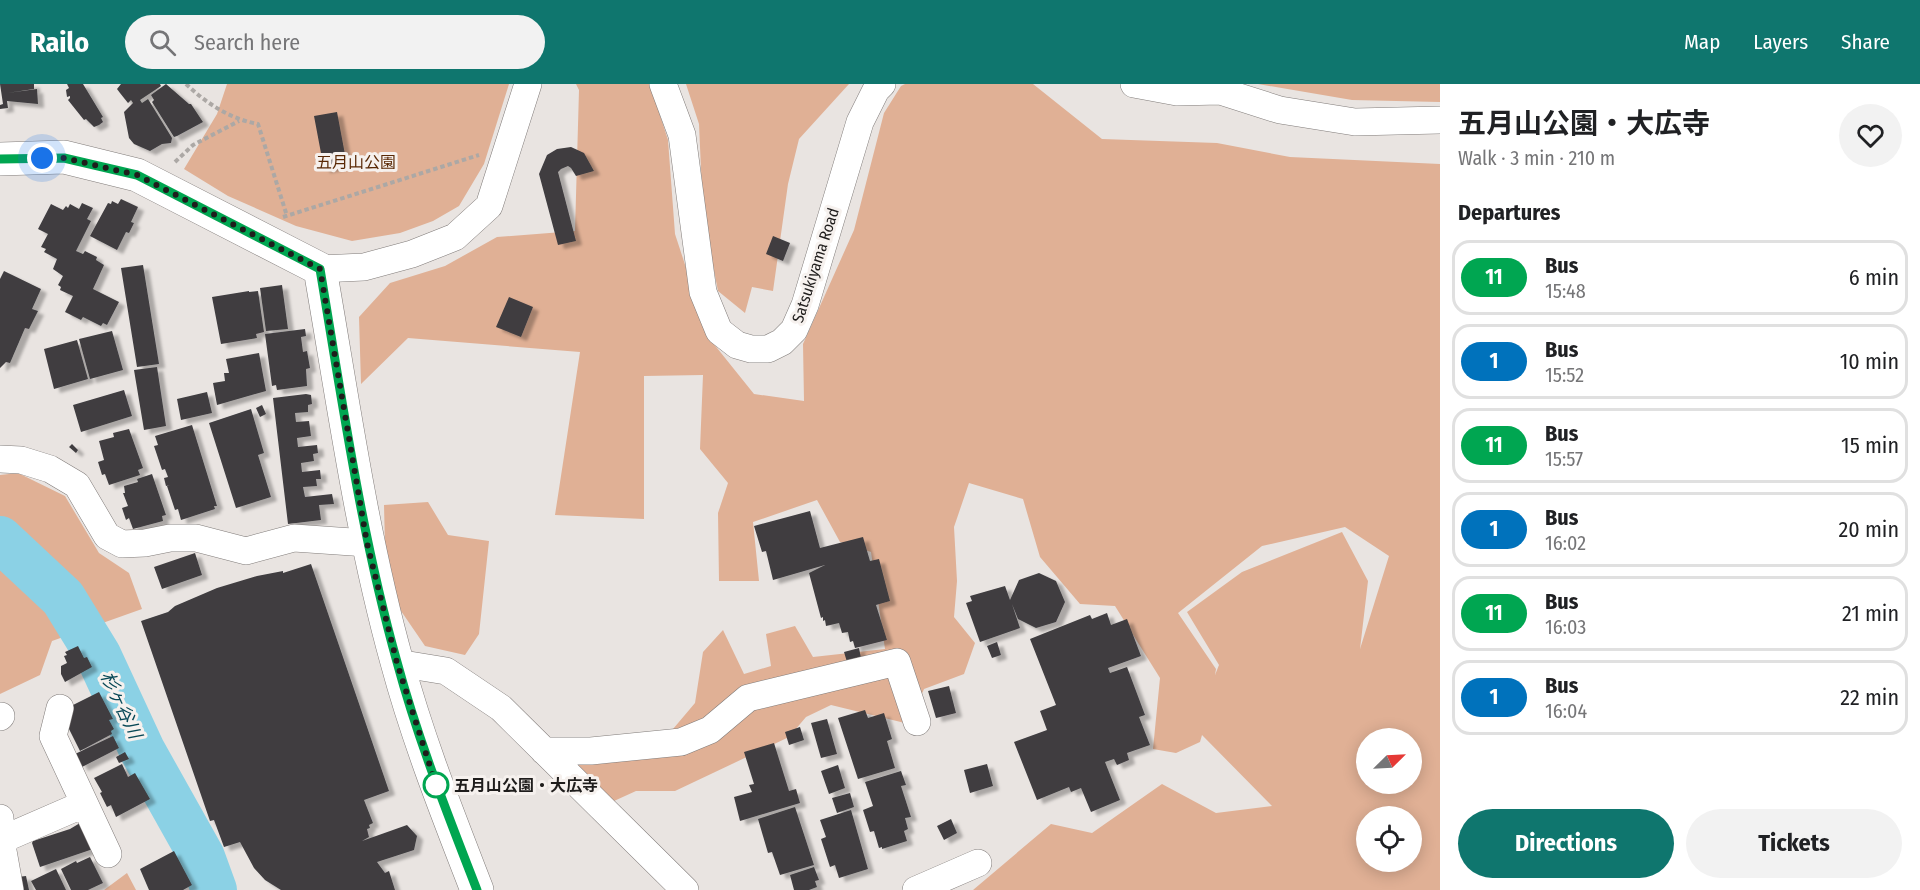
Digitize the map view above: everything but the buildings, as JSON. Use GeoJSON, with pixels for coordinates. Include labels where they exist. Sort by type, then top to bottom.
{"type":"FeatureCollection","features":[{"type":"Feature","properties":{"kind":"main road"},"geometry":{"type":"LineString","coordinates":[[0,159],[64,158],[137,175],[320,269],[367,543],[397,663],[436,785],[477,890]]}},
{"type":"Feature","properties":{"kind":"street"},"geometry":{"type":"LineString","coordinates":[[320,269],[364,267],[412,254],[455,237],[489,206],[528,84]]}},
{"type":"Feature","properties":{"kind":"street","name":"Satsukiyama Road"},"geometry":{"type":"LineString","coordinates":[[663,84],[682,135],[703,291],[719,331],[737,345],[751,349],[768,349],[775,346],[794,330],[805,305],[860,122],[876,90],[882,84]]}},
{"type":"Feature","properties":{"kind":"street"},"geometry":{"type":"LineString","coordinates":[[1134,84],[1177,92],[1220,91],[1280,110],[1354,122],[1440,120]]}},
{"type":"Feature","properties":{"kind":"street"},"geometry":{"type":"LineString","coordinates":[[0,459],[21,460],[50,469],[77,485],[107,536],[122,544],[170,538],[196,538],[246,551],[294,538],[367,543]]}},
{"type":"Feature","properties":{"kind":"street"},"geometry":{"type":"LineString","coordinates":[[544,751],[591,751],[681,742],[710,730],[748,698],[897,662],[917,722]]}},
{"type":"Feature","properties":{"kind":"street"},"geometry":{"type":"LineString","coordinates":[[397,663],[446,671],[501,708],[685,890]]}},
{"type":"Feature","properties":{"kind":"street"},"geometry":{"type":"LineString","coordinates":[[60,708],[53,736],[108,854]]}},
{"type":"Feature","properties":{"kind":"street"},"geometry":{"type":"LineString","coordinates":[[10,890],[1,829],[84,804]]}},
{"type":"Feature","properties":{"kind":"street"},"geometry":{"type":"LineString","coordinates":[[916,890],[978,863]]}},
{"type":"Feature","properties":{"kind":"path"},"geometry":{"type":"LineString","coordinates":[[186,84],[199,97],[240,121],[258,123],[287,216]]}},
{"type":"Feature","properties":{"kind":"path"},"geometry":{"type":"LineString","coordinates":[[160,187],[171,166],[193,145],[240,121]]}},
{"type":"Feature","properties":{"kind":"path"},"geometry":{"type":"LineString","coordinates":[[240,228],[287,216],[508,146]]}},
{"type":"Feature","properties":{"kind":"green space","name":"五月山公園"},"geometry":{"type":"Polygon","coordinates":[[[227,84],[509,84],[484,164],[459,206],[433,221],[400,233],[352,241],[296,226],[228,196],[184,169],[217,114],[227,84]]]}},
{"type":"Feature","properties":{"kind":"green space"},"geometry":{"type":"Polygon","coordinates":[[[576,84],[650,84],[668,140],[675,234],[709,338],[754,394],[804,401],[803,344],[854,230],[884,113],[901,86],[905,84],[1033,84],[1102,139],[1217,143],[1290,157],[1440,164],[1440,890],[973,890],[1051,824],[1092,833],[1162,784],[1216,813],[1272,806],[1202,735],[1200,742],[1176,753],[1153,749],[1160,678],[1115,606],[1080,604],[1040,557],[1023,499],[969,483],[954,527],[957,581],[954,617],[975,643],[964,674],[924,689],[909,724],[831,705],[806,717],[789,737],[675,791],[636,791],[614,801],[572,768],[587,753],[673,729],[695,703],[703,652],[723,630],[744,674],[771,666],[766,634],[795,626],[813,657],[885,649],[871,552],[840,542],[817,500],[753,522],[759,581],[719,581],[718,513],[728,483],[700,449],[703,375],[644,376],[644,519],[555,515],[580,352],[408,338],[361,384],[359,317],[390,283],[445,266],[497,237],[575,231],[579,90],[576,84]],[[1345,527],[1262,546],[1178,613],[1216,669],[1215,675],[1219,665],[1187,612],[1242,572],[1342,532],[1368,581],[1360,649],[1389,556],[1345,527]]]}},
{"type":"Feature","properties":{"kind":"green space"},"geometry":{"type":"Polygon","coordinates":[[[686,84],[849,84],[799,139],[788,184],[773,291],[752,287],[745,313],[718,291],[703,215],[699,124],[686,84]]]}},
{"type":"Feature","properties":{"kind":"green space"},"geometry":{"type":"Polygon","coordinates":[[[1258,84],[1440,84],[1440,102],[1352,100],[1258,84]]]}},
{"type":"Feature","properties":{"kind":"green space"},"geometry":{"type":"Polygon","coordinates":[[[18,473],[65,496],[99,553],[129,573],[142,609],[52,641],[40,675],[0,694],[0,475],[18,473]]]}},
{"type":"Feature","properties":{"kind":"green space"},"geometry":{"type":"Polygon","coordinates":[[[428,502],[448,535],[489,541],[479,634],[465,655],[425,646],[399,608],[385,545],[384,505],[428,502]]]}},
{"type":"Feature","properties":{"kind":"green space"},"geometry":{"type":"Polygon","coordinates":[[[127,873],[136,890],[104,890],[127,873]]]}},
{"type":"Feature","properties":{"kind":"waterway","name":"杉ヶ谷川"},"geometry":{"type":"LineString","coordinates":[[0,539],[63,598],[98,655],[142,750],[202,857],[214,890]]}},
{"type":"Feature","properties":{"kind":"bus line","name":"11"},"geometry":{"type":"LineString","coordinates":[[0,159],[64,158],[137,175],[320,269],[367,543],[397,663],[436,785],[477,890]]}},
{"type":"Feature","properties":{"kind":"place","name":"五月山公園・大広寺"},"geometry":{"type":"Point","coordinates":[436,785]}},
{"type":"Feature","properties":{"kind":"route"},"geometry":{"type":"LineString","coordinates":[[42,158],[64,158],[137,175],[320,269],[367,543],[397,663],[436,785]]}}]}
